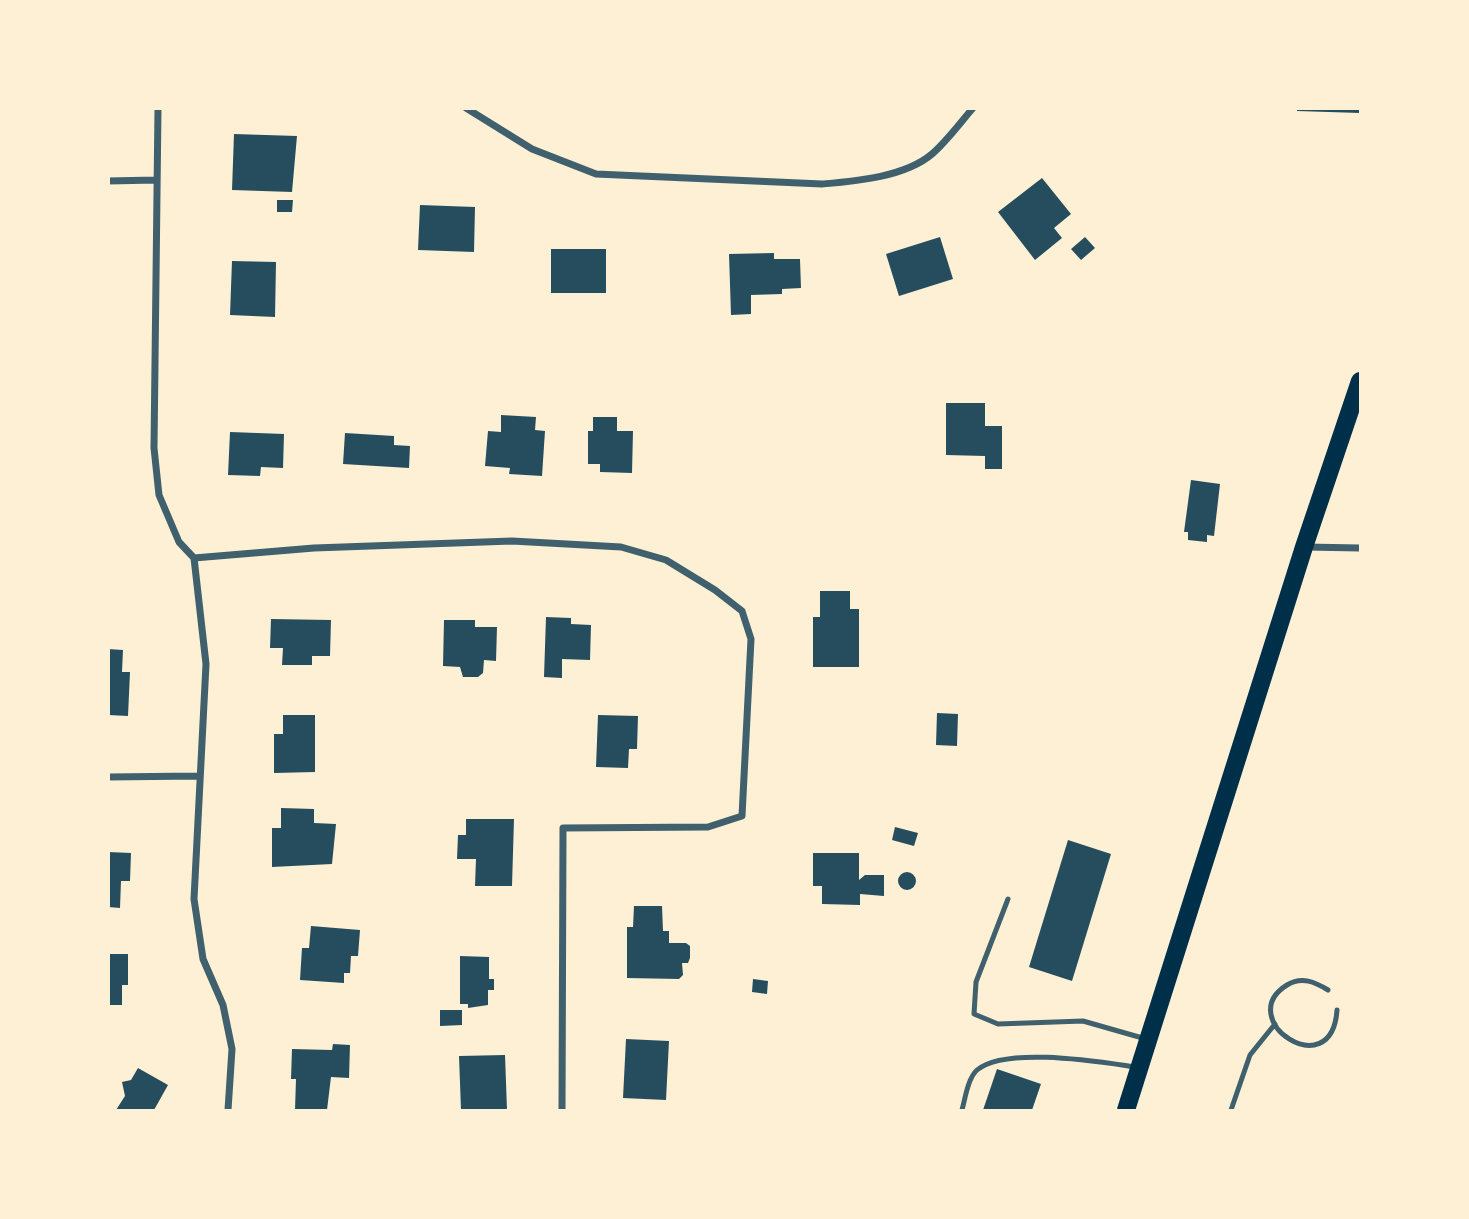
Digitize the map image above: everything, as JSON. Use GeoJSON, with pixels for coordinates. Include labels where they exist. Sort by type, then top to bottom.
{"type":"FeatureCollection","features":[{"type":"Feature","properties":{"kind":"main road"},"geometry":{"type":"LineString","coordinates":[[1126,1111],[1304,547],[1360,381]]}},
{"type":"Feature","properties":{"kind":"street"},"geometry":{"type":"LineString","coordinates":[[158,108],[154,448],[159,495],[179,542],[194,558],[206,664],[205,719],[198,776],[194,899],[203,959],[223,1005],[232,1049],[228,1111]]}},
{"type":"Feature","properties":{"kind":"street"},"geometry":{"type":"LineString","coordinates":[[466,108],[532,149],[596,174],[822,184],[858,180],[915,164],[932,154],[973,108]]}},
{"type":"Feature","properties":{"kind":"street"},"geometry":{"type":"LineString","coordinates":[[108,181],[156,180]]}},
{"type":"Feature","properties":{"kind":"street"},"geometry":{"type":"LineString","coordinates":[[194,558],[314,548],[512,541],[621,547],[666,560],[715,590],[742,611],[751,639],[742,816],[708,827],[563,828],[562,1111]]}},
{"type":"Feature","properties":{"kind":"street"},"geometry":{"type":"LineString","coordinates":[[1304,547],[1360,548]]}},
{"type":"Feature","properties":{"kind":"street"},"geometry":{"type":"LineString","coordinates":[[108,777],[198,776]]}},
{"type":"Feature","properties":{"kind":"lane"},"geometry":{"type":"LineString","coordinates":[[1007,899],[976,982],[974,1014],[998,1024],[1083,1021],[1148,1039]]}},
{"type":"Feature","properties":{"kind":"lane"},"geometry":{"type":"LineString","coordinates":[[1328,990],[1305,980],[1285,986],[1273,1003],[1275,1024],[1288,1040],[1307,1045],[1327,1037],[1334,1028],[1337,1010]]}},
{"type":"Feature","properties":{"kind":"lane"},"geometry":{"type":"LineString","coordinates":[[1231,1111],[1250,1055],[1275,1024]]}},
{"type":"Feature","properties":{"kind":"lane"},"geometry":{"type":"LineString","coordinates":[[962,1111],[974,1072],[990,1061],[1072,1058],[1139,1068]]}},
{"type":"Feature","properties":{"kind":"building"},"geometry":{"type":"Polygon","coordinates":[[[1297,108],[1360,108],[1360,113],[1297,111],[1297,108]]]}},
{"type":"Feature","properties":{"kind":"building"},"geometry":{"type":"Polygon","coordinates":[[[234,134],[297,136],[292,192],[232,190],[234,134]]]}},
{"type":"Feature","properties":{"kind":"building"},"geometry":{"type":"Polygon","coordinates":[[[1042,178],[1071,214],[1054,228],[1062,238],[1035,260],[998,212],[1042,178]]]}},
{"type":"Feature","properties":{"kind":"building"},"geometry":{"type":"Polygon","coordinates":[[[277,200],[293,200],[292,212],[277,212],[277,200]]]}},
{"type":"Feature","properties":{"kind":"building"},"geometry":{"type":"Polygon","coordinates":[[[420,205],[475,207],[474,252],[418,250],[420,205]]]}},
{"type":"Feature","properties":{"kind":"building"},"geometry":{"type":"Polygon","coordinates":[[[940,237],[953,279],[899,296],[886,254],[940,237]]]}},
{"type":"Feature","properties":{"kind":"building"},"geometry":{"type":"Polygon","coordinates":[[[1085,237],[1095,248],[1081,260],[1071,249],[1085,237]]]}},
{"type":"Feature","properties":{"kind":"building"},"geometry":{"type":"Polygon","coordinates":[[[551,249],[606,249],[606,293],[551,293],[551,249]]]}},
{"type":"Feature","properties":{"kind":"building"},"geometry":{"type":"Polygon","coordinates":[[[774,253],[774,259],[800,259],[801,288],[782,289],[782,294],[751,295],[751,314],[731,315],[729,254],[774,253]]]}},
{"type":"Feature","properties":{"kind":"building"},"geometry":{"type":"Polygon","coordinates":[[[232,261],[276,262],[275,317],[230,315],[232,261]]]}},
{"type":"Feature","properties":{"kind":"building"},"geometry":{"type":"Polygon","coordinates":[[[946,403],[985,403],[985,426],[1002,426],[1002,469],[985,469],[985,456],[946,455],[946,403]]]}},
{"type":"Feature","properties":{"kind":"building"},"geometry":{"type":"Polygon","coordinates":[[[501,415],[536,417],[535,430],[545,431],[542,476],[509,474],[510,468],[485,466],[488,431],[501,432],[501,415]]]}},
{"type":"Feature","properties":{"kind":"building"},"geometry":{"type":"Polygon","coordinates":[[[593,417],[617,417],[617,431],[633,431],[632,473],[600,472],[600,464],[588,464],[588,431],[593,431],[593,417]]]}},
{"type":"Feature","properties":{"kind":"building"},"geometry":{"type":"Polygon","coordinates":[[[230,432],[284,434],[283,468],[261,467],[260,476],[228,475],[230,432]]]}},
{"type":"Feature","properties":{"kind":"building"},"geometry":{"type":"Polygon","coordinates":[[[345,433],[394,436],[394,445],[410,446],[409,468],[343,464],[345,433]]]}},
{"type":"Feature","properties":{"kind":"building"},"geometry":{"type":"Polygon","coordinates":[[[1191,480],[1220,484],[1214,536],[1207,535],[1207,542],[1188,540],[1188,532],[1184,532],[1191,480]]]}},
{"type":"Feature","properties":{"kind":"building"},"geometry":{"type":"Polygon","coordinates":[[[820,591],[850,591],[850,609],[859,609],[859,667],[813,667],[813,617],[820,617],[820,591]]]}},
{"type":"Feature","properties":{"kind":"building"},"geometry":{"type":"Polygon","coordinates":[[[546,617],[571,618],[571,624],[591,625],[590,660],[562,659],[562,678],[544,677],[546,617]]]}},
{"type":"Feature","properties":{"kind":"building"},"geometry":{"type":"Polygon","coordinates":[[[271,619],[331,620],[330,656],[312,656],[312,665],[282,665],[283,648],[270,648],[271,619]]]}},
{"type":"Feature","properties":{"kind":"building"},"geometry":{"type":"Polygon","coordinates":[[[444,620],[475,620],[475,627],[497,627],[496,661],[484,660],[483,673],[478,677],[463,677],[460,667],[443,666],[444,620]]]}},
{"type":"Feature","properties":{"kind":"building"},"geometry":{"type":"Polygon","coordinates":[[[108,649],[123,650],[122,672],[130,672],[128,716],[108,715],[108,649]]]}},
{"type":"Feature","properties":{"kind":"building"},"geometry":{"type":"Polygon","coordinates":[[[937,713],[958,714],[957,746],[936,745],[937,713]]]}},
{"type":"Feature","properties":{"kind":"building"},"geometry":{"type":"Polygon","coordinates":[[[283,715],[315,715],[315,772],[274,773],[274,734],[283,734],[283,715]]]}},
{"type":"Feature","properties":{"kind":"building"},"geometry":{"type":"Polygon","coordinates":[[[598,715],[638,716],[637,749],[629,749],[628,768],[596,767],[598,715]]]}},
{"type":"Feature","properties":{"kind":"building"},"geometry":{"type":"Polygon","coordinates":[[[281,808],[314,809],[314,823],[336,824],[332,864],[272,867],[272,828],[281,828],[281,808]]]}},
{"type":"Feature","properties":{"kind":"building"},"geometry":{"type":"Polygon","coordinates":[[[466,819],[514,819],[512,886],[475,886],[476,859],[457,859],[458,835],[466,835],[466,819]]]}},
{"type":"Feature","properties":{"kind":"building"},"geometry":{"type":"Polygon","coordinates":[[[895,827],[918,833],[914,846],[892,840],[895,827]]]}},
{"type":"Feature","properties":{"kind":"building"},"geometry":{"type":"Polygon","coordinates":[[[1068,840],[1111,854],[1072,981],[1029,967],[1068,840]]]}},
{"type":"Feature","properties":{"kind":"building"},"geometry":{"type":"Polygon","coordinates":[[[108,852],[131,853],[130,881],[121,881],[120,908],[108,907],[108,852]]]}},
{"type":"Feature","properties":{"kind":"building"},"geometry":{"type":"Polygon","coordinates":[[[813,853],[859,853],[859,880],[865,875],[884,875],[884,896],[860,894],[860,905],[822,904],[822,886],[813,886],[813,853]]]}},
{"type":"Feature","properties":{"kind":"building"},"geometry":{"type":"Polygon","coordinates":[[[903,872],[911,872],[916,881],[914,888],[903,890],[898,885],[898,877],[903,872]]]}},
{"type":"Feature","properties":{"kind":"building"},"geometry":{"type":"Polygon","coordinates":[[[634,906],[662,906],[663,931],[669,931],[669,943],[686,943],[690,946],[690,958],[688,963],[682,963],[683,975],[679,979],[627,978],[627,927],[633,927],[634,906]]]}},
{"type":"Feature","properties":{"kind":"building"},"geometry":{"type":"Polygon","coordinates":[[[311,926],[360,930],[358,956],[351,956],[350,973],[344,973],[344,983],[300,980],[302,948],[309,948],[311,926]]]}},
{"type":"Feature","properties":{"kind":"building"},"geometry":{"type":"Polygon","coordinates":[[[108,954],[128,954],[128,985],[122,985],[122,1005],[108,1005],[108,954]]]}},
{"type":"Feature","properties":{"kind":"building"},"geometry":{"type":"Polygon","coordinates":[[[460,956],[489,957],[489,979],[494,979],[494,990],[488,990],[488,1005],[468,1008],[468,1004],[460,1004],[460,956]]]}},
{"type":"Feature","properties":{"kind":"building"},"geometry":{"type":"Polygon","coordinates":[[[753,979],[768,981],[767,994],[752,992],[753,979]]]}},
{"type":"Feature","properties":{"kind":"building"},"geometry":{"type":"Polygon","coordinates":[[[440,1010],[462,1010],[462,1025],[440,1026],[440,1010]]]}},
{"type":"Feature","properties":{"kind":"building"},"geometry":{"type":"Polygon","coordinates":[[[626,1039],[669,1041],[666,1100],[623,1098],[626,1039]]]}},
{"type":"Feature","properties":{"kind":"building"},"geometry":{"type":"Polygon","coordinates":[[[333,1044],[350,1045],[349,1078],[331,1077],[327,1110],[295,1110],[296,1079],[291,1079],[292,1049],[332,1050],[333,1044]]]}},
{"type":"Feature","properties":{"kind":"building"},"geometry":{"type":"Polygon","coordinates":[[[505,1055],[507,1110],[461,1110],[459,1056],[505,1055]]]}},
{"type":"Feature","properties":{"kind":"building"},"geometry":{"type":"Polygon","coordinates":[[[138,1068],[168,1085],[154,1110],[116,1110],[125,1096],[122,1082],[131,1080],[138,1068]]]}},
{"type":"Feature","properties":{"kind":"building"},"geometry":{"type":"Polygon","coordinates":[[[997,1069],[1041,1084],[1032,1110],[983,1110],[997,1069]]]}}]}
